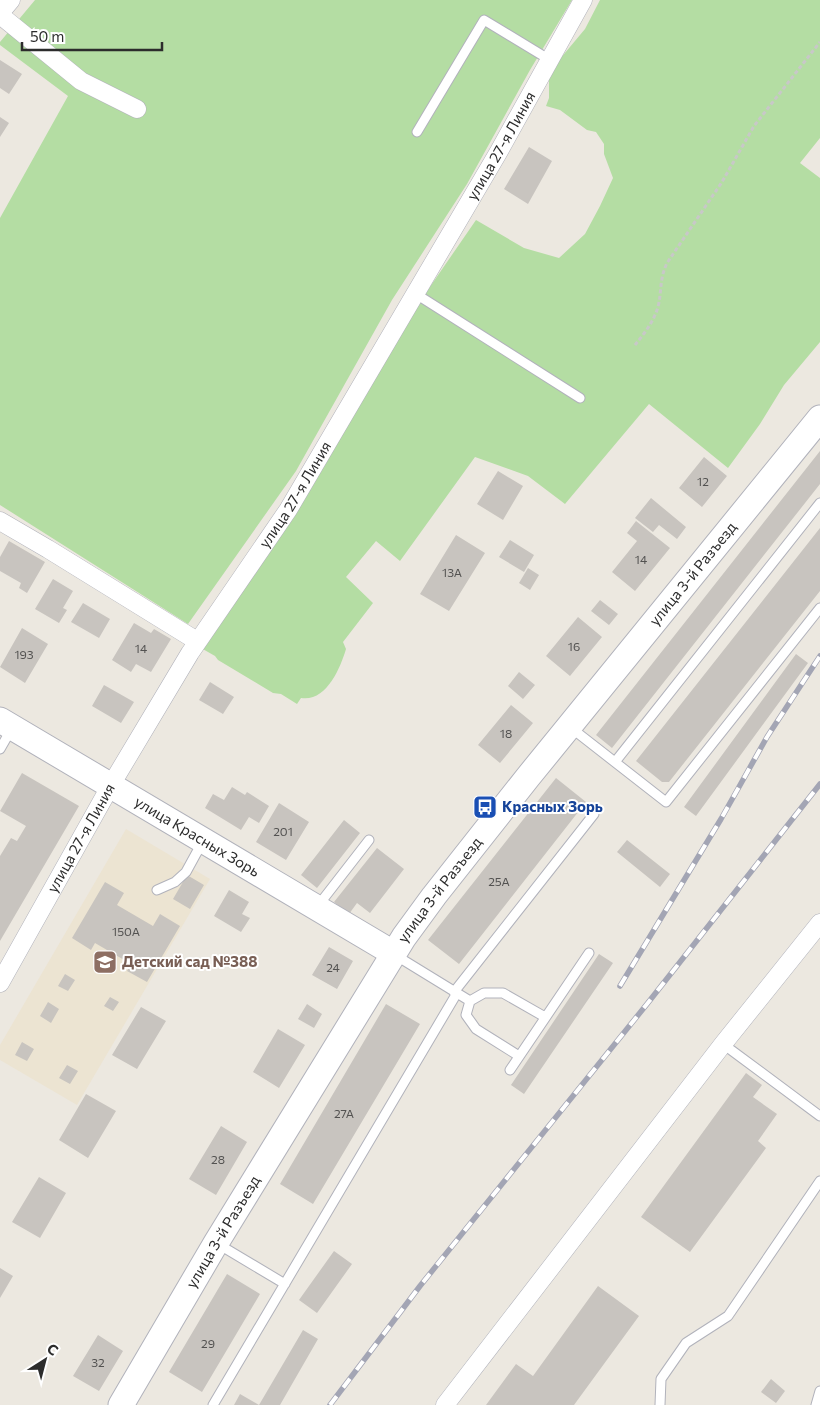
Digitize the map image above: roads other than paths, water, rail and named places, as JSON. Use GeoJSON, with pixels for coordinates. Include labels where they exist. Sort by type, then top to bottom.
{"type":"FeatureCollection","features":[{"type":"Feature","properties":{"kind":"main road","name":"улица 3-й Разъезд"},"geometry":{"type":"LineString","coordinates":[[121,1405],[216,1243],[393,954],[434,896],[820,418]]}},
{"type":"Feature","properties":{"kind":"main road","name":"улица Красных Зорь"},"geometry":{"type":"LineString","coordinates":[[6,724],[393,954]]}},
{"type":"Feature","properties":{"kind":"street"},"geometry":{"type":"LineString","coordinates":[[11,0],[0,14],[80,81],[137,109]]}},
{"type":"Feature","properties":{"kind":"street","name":"улица 27-я Линия"},"geometry":{"type":"LineString","coordinates":[[0,983],[111,785],[197,642],[288,510],[498,153],[583,0]]}},
{"type":"Feature","properties":{"kind":"street"},"geometry":{"type":"LineString","coordinates":[[0,521],[48,548],[197,642]]}},
{"type":"Feature","properties":{"kind":"street"},"geometry":{"type":"LineString","coordinates":[[445,1405],[723,1044],[820,923]]}},
{"type":"Feature","properties":{"kind":"lane"},"geometry":{"type":"LineString","coordinates":[[417,132],[484,20],[550,60]]}},
{"type":"Feature","properties":{"kind":"lane"},"geometry":{"type":"LineString","coordinates":[[416,294],[580,398]]}},
{"type":"Feature","properties":{"kind":"lane"},"geometry":{"type":"LineString","coordinates":[[616,762],[820,503]]}},
{"type":"Feature","properties":{"kind":"lane"},"geometry":{"type":"LineString","coordinates":[[570,726],[666,802],[820,608]]}},
{"type":"Feature","properties":{"kind":"lane"},"geometry":{"type":"LineString","coordinates":[[0,749],[6,724]]}},
{"type":"Feature","properties":{"kind":"lane"},"geometry":{"type":"LineString","coordinates":[[213,1405],[455,993],[594,814]]}},
{"type":"Feature","properties":{"kind":"lane"},"geometry":{"type":"LineString","coordinates":[[316,908],[369,840]]}},
{"type":"Feature","properties":{"kind":"lane"},"geometry":{"type":"LineString","coordinates":[[157,890],[175,882],[186,872],[204,841]]}},
{"type":"Feature","properties":{"kind":"lane"},"geometry":{"type":"LineString","coordinates":[[510,1070],[589,952]]}},
{"type":"Feature","properties":{"kind":"lane"},"geometry":{"type":"LineString","coordinates":[[393,954],[470,1001]]}},
{"type":"Feature","properties":{"kind":"lane"},"geometry":{"type":"LineString","coordinates":[[519,1056],[476,1029],[466,1015],[470,1001],[484,993],[503,993],[545,1017]]}},
{"type":"Feature","properties":{"kind":"lane"},"geometry":{"type":"LineString","coordinates":[[723,1044],[820,1116]]}},
{"type":"Feature","properties":{"kind":"lane"},"geometry":{"type":"LineString","coordinates":[[660,1405],[661,1379],[686,1343],[728,1316],[820,1181]]}},
{"type":"Feature","properties":{"kind":"lane"},"geometry":{"type":"LineString","coordinates":[[216,1243],[285,1284]]}},
{"type":"Feature","properties":{"kind":"lane"},"geometry":{"type":"LineString","coordinates":[[816,1405],[820,1390]]}},
{"type":"Feature","properties":{"kind":"railway"},"geometry":{"type":"LineString","coordinates":[[620,986],[721,819],[767,737],[820,656]]}},
{"type":"Feature","properties":{"kind":"railway"},"geometry":{"type":"LineString","coordinates":[[330,1405],[420,1286],[647,1004],[820,784]]}},
{"type":"Feature","properties":{"kind":"place","name":"Красных Зорь"},"geometry":{"type":"Point","coordinates":[485,807]}},
{"type":"Feature","properties":{"kind":"place","name":"Детский сад №388"},"geometry":{"type":"Point","coordinates":[105,962]}}]}
